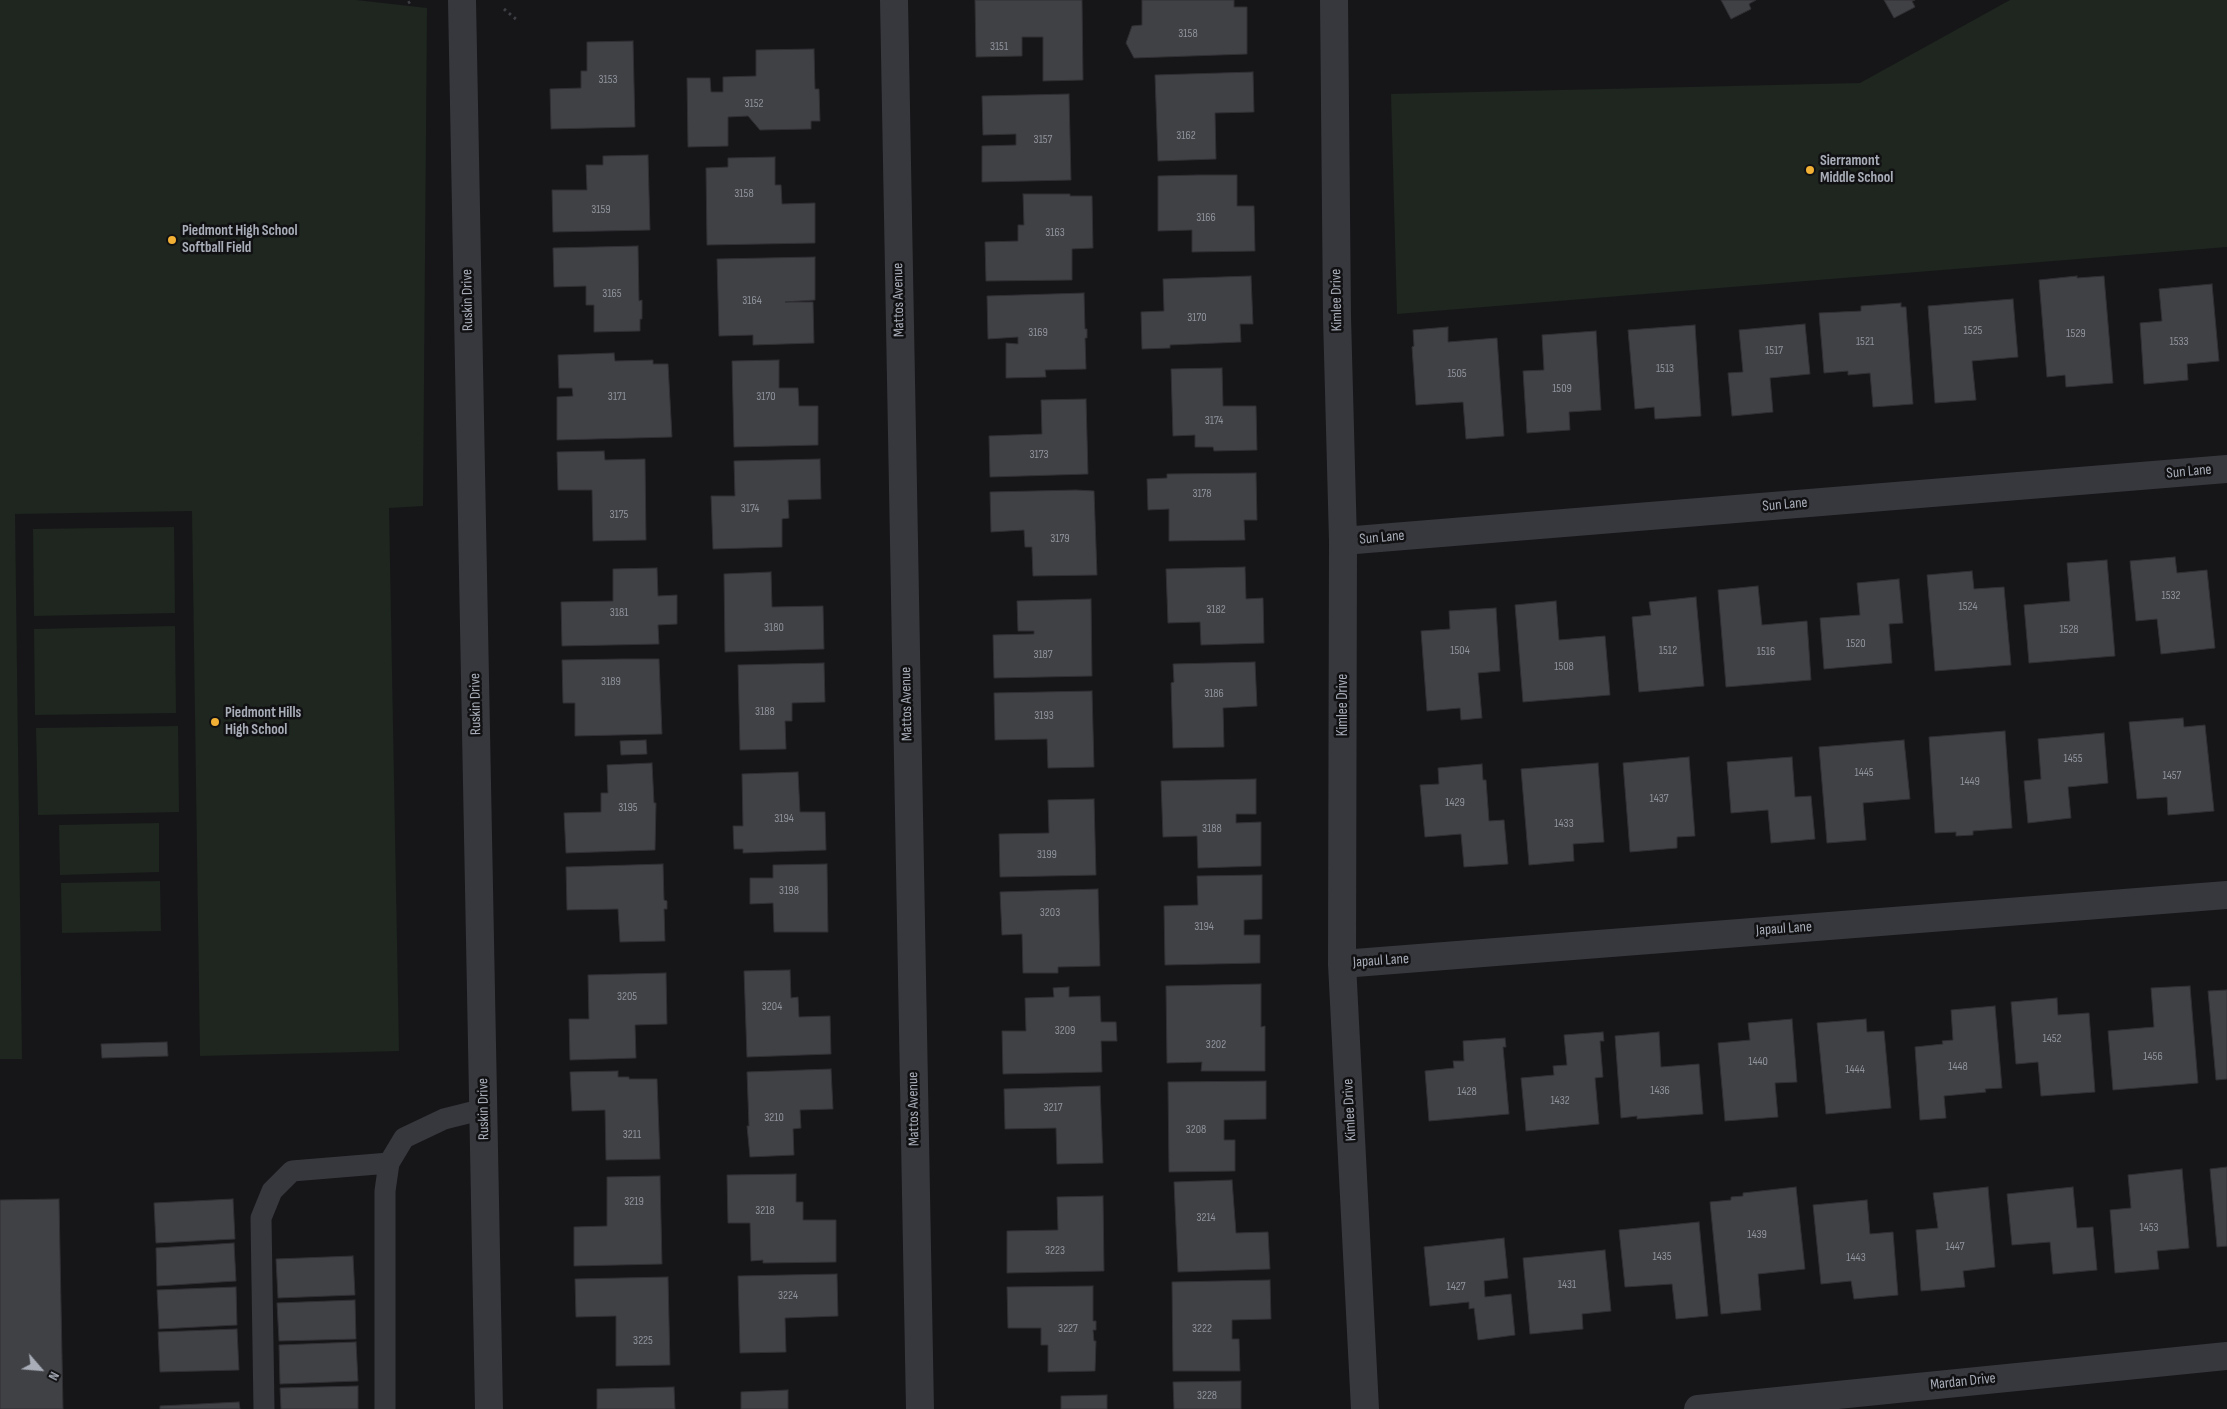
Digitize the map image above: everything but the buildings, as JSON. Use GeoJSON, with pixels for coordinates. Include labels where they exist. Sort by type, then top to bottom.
{"type":"FeatureCollection","features":[{"type":"Feature","properties":{"kind":"street","name":"Ruskin Drive"},"geometry":{"type":"LineString","coordinates":[[462,0],[489,1409]]}},
{"type":"Feature","properties":{"kind":"street","name":"Mattos Avenue"},"geometry":{"type":"LineString","coordinates":[[894,0],[920,1409]]}},
{"type":"Feature","properties":{"kind":"street","name":"Kimlee Drive"},"geometry":{"type":"LineString","coordinates":[[1334,0],[1337,317],[1344,541],[1342,964],[1365,1409]]}},
{"type":"Feature","properties":{"kind":"street","name":"Sun Lane"},"geometry":{"type":"LineString","coordinates":[[1344,541],[2227,469]]}},
{"type":"Feature","properties":{"kind":"street","name":"Japaul Lane"},"geometry":{"type":"LineString","coordinates":[[1342,964],[2227,895]]}},
{"type":"Feature","properties":{"kind":"street","name":"Mardan Drive"},"geometry":{"type":"LineString","coordinates":[[1698,1409],[2227,1356]]}},
{"type":"Feature","properties":{"kind":"lane"},"geometry":{"type":"LineString","coordinates":[[385,1409],[385,1190],[389,1163],[404,1138],[444,1119],[484,1109]]}},
{"type":"Feature","properties":{"kind":"lane"},"geometry":{"type":"LineString","coordinates":[[264,1409],[261,1218],[272,1191],[292,1170],[389,1163]]}},
{"type":"Feature","properties":{"kind":"path"},"geometry":{"type":"LineString","coordinates":[[408,3],[413,0]]}},
{"type":"Feature","properties":{"kind":"path"},"geometry":{"type":"LineString","coordinates":[[504,10],[517,20]]}},
{"type":"Feature","properties":{"kind":"shaded area"},"geometry":{"type":"Polygon","coordinates":[[[0,0],[356,0],[427,8],[423,506],[389,508],[399,1051],[200,1056],[192,511],[15,514],[22,1059],[0,1059],[0,0]]]}},
{"type":"Feature","properties":{"kind":"shaded area","name":"Sierramont Middle School"},"geometry":{"type":"Polygon","coordinates":[[[2010,0],[2227,0],[2227,247],[1397,314],[1391,94],[1860,83],[2010,0]]]}},
{"type":"Feature","properties":{"kind":"shaded area"},"geometry":{"type":"Polygon","coordinates":[[[174,527],[175,613],[34,616],[33,529],[174,527]]]}},
{"type":"Feature","properties":{"kind":"shaded area"},"geometry":{"type":"Polygon","coordinates":[[[175,626],[176,713],[35,715],[34,629],[175,626]]]}},
{"type":"Feature","properties":{"kind":"shaded area"},"geometry":{"type":"Polygon","coordinates":[[[178,726],[179,812],[38,815],[36,728],[178,726]]]}},
{"type":"Feature","properties":{"kind":"shaded area"},"geometry":{"type":"Polygon","coordinates":[[[159,823],[159,872],[60,875],[59,825],[159,823]]]}},
{"type":"Feature","properties":{"kind":"shaded area"},"geometry":{"type":"Polygon","coordinates":[[[160,881],[161,931],[62,933],[61,883],[160,881]]]}},
{"type":"Feature","properties":{"kind":"place","name":"Sierramont Middle School"},"geometry":{"type":"Point","coordinates":[1810,170]}},
{"type":"Feature","properties":{"kind":"place","name":"Piedmont High School Softball Field"},"geometry":{"type":"Point","coordinates":[172,240]}},
{"type":"Feature","properties":{"kind":"place","name":"Piedmont Hills High School"},"geometry":{"type":"Point","coordinates":[215,722]}}]}
